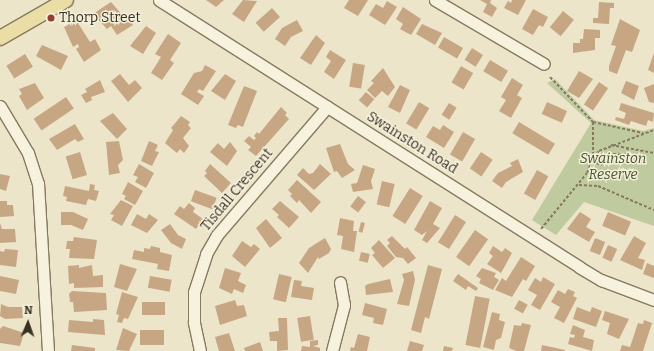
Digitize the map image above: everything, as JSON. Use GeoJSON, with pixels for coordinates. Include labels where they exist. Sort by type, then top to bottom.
{"type":"FeatureCollection","features":[{"type":"Feature","properties":{"kind":"main road"},"geometry":{"type":"LineString","coordinates":[[0,38],[66,0]]}},
{"type":"Feature","properties":{"kind":"street","name":"Swainston Road"},"geometry":{"type":"LineString","coordinates":[[159,0],[579,267],[601,280],[654,300]]}},
{"type":"Feature","properties":{"kind":"street"},"geometry":{"type":"LineString","coordinates":[[442,2],[544,64]]}},
{"type":"Feature","properties":{"kind":"street"},"geometry":{"type":"LineString","coordinates":[[0,106],[28,152],[36,177],[48,351]]}},
{"type":"Feature","properties":{"kind":"street","name":"Tisdall Crescent"},"geometry":{"type":"LineString","coordinates":[[200,351],[194,322],[194,292],[206,254],[217,235],[327,107]]}},
{"type":"Feature","properties":{"kind":"street"},"geometry":{"type":"LineString","coordinates":[[332,351],[344,305],[340,282]]}},
{"type":"Feature","properties":{"kind":"path"},"geometry":{"type":"LineString","coordinates":[[550,77],[593,122],[644,134]]}},
{"type":"Feature","properties":{"kind":"path"},"geometry":{"type":"LineString","coordinates":[[541,228],[577,185],[592,161],[593,122]]}},
{"type":"Feature","properties":{"kind":"path"},"geometry":{"type":"LineString","coordinates":[[593,157],[610,145],[654,130]]}},
{"type":"Feature","properties":{"kind":"path"},"geometry":{"type":"LineString","coordinates":[[610,145],[654,152]]}},
{"type":"Feature","properties":{"kind":"path"},"geometry":{"type":"LineString","coordinates":[[592,161],[601,165],[613,154],[626,155],[628,148]]}},
{"type":"Feature","properties":{"kind":"path"},"geometry":{"type":"LineString","coordinates":[[577,185],[591,184],[611,190],[654,210]]}},
{"type":"Feature","properties":{"kind":"green space","name":"Swainston Reserve"},"geometry":{"type":"Polygon","coordinates":[[[555,79],[594,120],[643,131],[654,128],[654,226],[584,202],[556,235],[532,220],[591,123],[547,83],[555,79]]]}},
{"type":"Feature","properties":{"kind":"building"},"geometry":{"type":"Polygon","coordinates":[[[206,0],[224,0],[216,7],[206,0]]]}},
{"type":"Feature","properties":{"kind":"building"},"geometry":{"type":"Polygon","coordinates":[[[243,0],[257,1],[244,22],[232,14],[243,0]]]}},
{"type":"Feature","properties":{"kind":"building"},"geometry":{"type":"Polygon","coordinates":[[[349,0],[368,0],[358,16],[344,8],[349,0]]]}},
{"type":"Feature","properties":{"kind":"building"},"geometry":{"type":"Polygon","coordinates":[[[480,0],[491,0],[490,3],[497,8],[492,17],[483,12],[487,4],[480,0]]]}},
{"type":"Feature","properties":{"kind":"building"},"geometry":{"type":"Polygon","coordinates":[[[512,0],[526,0],[518,15],[504,8],[508,1],[511,3],[512,0]]]}},
{"type":"Feature","properties":{"kind":"building"},"geometry":{"type":"Polygon","coordinates":[[[387,1],[397,7],[385,25],[369,15],[376,4],[383,8],[387,1]]]}},
{"type":"Feature","properties":{"kind":"building"},"geometry":{"type":"Polygon","coordinates":[[[111,2],[124,17],[128,16],[133,25],[117,35],[111,26],[107,29],[93,14],[111,2]]]}},
{"type":"Feature","properties":{"kind":"building"},"geometry":{"type":"Polygon","coordinates":[[[599,2],[614,3],[614,8],[610,8],[609,24],[593,23],[593,18],[598,18],[599,2]]]}},
{"type":"Feature","properties":{"kind":"building"},"geometry":{"type":"Polygon","coordinates":[[[403,7],[421,19],[411,35],[400,29],[403,24],[396,19],[403,7]]]}},
{"type":"Feature","properties":{"kind":"building"},"geometry":{"type":"Polygon","coordinates":[[[272,8],[280,17],[264,32],[256,23],[272,8]]]}},
{"type":"Feature","properties":{"kind":"building"},"geometry":{"type":"Polygon","coordinates":[[[533,9],[548,17],[543,27],[539,25],[533,35],[522,29],[533,9]]]}},
{"type":"Feature","properties":{"kind":"building"},"geometry":{"type":"Polygon","coordinates":[[[563,11],[574,20],[561,36],[550,27],[563,11]]]}},
{"type":"Feature","properties":{"kind":"building"},"geometry":{"type":"Polygon","coordinates":[[[620,19],[640,30],[632,52],[626,50],[617,74],[609,71],[609,66],[616,46],[611,45],[620,19]]]}},
{"type":"Feature","properties":{"kind":"building"},"geometry":{"type":"Polygon","coordinates":[[[76,20],[90,42],[95,39],[101,50],[84,62],[76,49],[79,47],[78,44],[73,47],[64,27],[76,20]]]}},
{"type":"Feature","properties":{"kind":"building"},"geometry":{"type":"Polygon","coordinates":[[[297,20],[303,31],[291,37],[285,46],[275,39],[282,28],[297,20]]]}},
{"type":"Feature","properties":{"kind":"building"},"geometry":{"type":"Polygon","coordinates":[[[422,24],[442,33],[435,45],[416,34],[422,24]]]}},
{"type":"Feature","properties":{"kind":"building"},"geometry":{"type":"Polygon","coordinates":[[[146,26],[156,33],[143,54],[130,46],[146,26]]]}},
{"type":"Feature","properties":{"kind":"building"},"geometry":{"type":"Polygon","coordinates":[[[584,29],[600,30],[600,38],[595,38],[595,50],[573,53],[573,43],[580,43],[580,39],[583,39],[584,29]]]}},
{"type":"Feature","properties":{"kind":"building"},"geometry":{"type":"Polygon","coordinates":[[[168,34],[181,43],[170,60],[174,63],[162,80],[151,73],[161,57],[155,54],[168,34]]]}},
{"type":"Feature","properties":{"kind":"building"},"geometry":{"type":"Polygon","coordinates":[[[316,35],[325,43],[311,65],[300,58],[316,35]]]}},
{"type":"Feature","properties":{"kind":"building"},"geometry":{"type":"Polygon","coordinates":[[[444,37],[463,48],[457,58],[438,47],[444,37]]]}},
{"type":"Feature","properties":{"kind":"building"},"geometry":{"type":"Polygon","coordinates":[[[42,45],[68,56],[61,70],[36,56],[42,45]]]}},
{"type":"Feature","properties":{"kind":"building"},"geometry":{"type":"Polygon","coordinates":[[[472,48],[483,55],[476,67],[465,60],[472,48]]]}},
{"type":"Feature","properties":{"kind":"building"},"geometry":{"type":"Polygon","coordinates":[[[330,50],[346,60],[334,79],[324,72],[331,61],[326,57],[330,50]]]}},
{"type":"Feature","properties":{"kind":"building"},"geometry":{"type":"Polygon","coordinates":[[[654,53],[654,73],[648,70],[654,53]]]}},
{"type":"Feature","properties":{"kind":"building"},"geometry":{"type":"Polygon","coordinates":[[[25,54],[33,67],[14,78],[6,66],[25,54]]]}},
{"type":"Feature","properties":{"kind":"building"},"geometry":{"type":"Polygon","coordinates":[[[490,60],[508,71],[501,82],[483,71],[490,60]]]}},
{"type":"Feature","properties":{"kind":"building"},"geometry":{"type":"Polygon","coordinates":[[[353,63],[365,65],[361,89],[349,87],[353,63]]]}},
{"type":"Feature","properties":{"kind":"building"},"geometry":{"type":"Polygon","coordinates":[[[205,65],[216,71],[203,91],[199,89],[197,92],[204,96],[198,105],[181,94],[194,73],[202,71],[205,65]]]}},
{"type":"Feature","properties":{"kind":"building"},"geometry":{"type":"Polygon","coordinates":[[[461,66],[473,73],[464,89],[452,82],[461,66]]]}},
{"type":"Feature","properties":{"kind":"building"},"geometry":{"type":"Polygon","coordinates":[[[383,68],[395,87],[388,96],[382,91],[375,98],[367,90],[374,83],[371,81],[383,68]]]}},
{"type":"Feature","properties":{"kind":"building"},"geometry":{"type":"Polygon","coordinates":[[[579,71],[593,79],[579,98],[567,91],[579,71]]]}},
{"type":"Feature","properties":{"kind":"building"},"geometry":{"type":"Polygon","coordinates":[[[120,74],[129,85],[135,80],[142,88],[128,102],[111,81],[120,74]]]}},
{"type":"Feature","properties":{"kind":"building"},"geometry":{"type":"Polygon","coordinates":[[[225,74],[236,81],[225,100],[211,91],[225,74]]]}},
{"type":"Feature","properties":{"kind":"building"},"geometry":{"type":"Polygon","coordinates":[[[512,78],[523,85],[517,95],[522,98],[511,118],[499,111],[506,100],[501,97],[512,78]]]}},
{"type":"Feature","properties":{"kind":"building"},"geometry":{"type":"Polygon","coordinates":[[[100,80],[105,92],[91,97],[92,100],[86,103],[81,95],[87,92],[85,89],[100,80]]]}},
{"type":"Feature","properties":{"kind":"building"},"geometry":{"type":"Polygon","coordinates":[[[626,81],[639,86],[634,100],[621,93],[626,81]]]}},
{"type":"Feature","properties":{"kind":"building"},"geometry":{"type":"Polygon","coordinates":[[[599,82],[608,88],[593,111],[584,104],[599,82]]]}},
{"type":"Feature","properties":{"kind":"building"},"geometry":{"type":"Polygon","coordinates":[[[35,83],[44,98],[27,110],[19,96],[22,94],[19,89],[35,83]]]}},
{"type":"Feature","properties":{"kind":"building"},"geometry":{"type":"Polygon","coordinates":[[[654,84],[654,103],[649,102],[644,88],[654,84]]]}},
{"type":"Feature","properties":{"kind":"building"},"geometry":{"type":"Polygon","coordinates":[[[400,85],[410,90],[400,113],[388,107],[400,85]]]}},
{"type":"Feature","properties":{"kind":"building"},"geometry":{"type":"Polygon","coordinates":[[[244,86],[257,91],[243,127],[238,125],[236,128],[228,125],[244,86]]]}},
{"type":"Feature","properties":{"kind":"building"},"geometry":{"type":"Polygon","coordinates":[[[366,92],[374,99],[367,108],[359,100],[366,92]]]}},
{"type":"Feature","properties":{"kind":"building"},"geometry":{"type":"Polygon","coordinates":[[[66,97],[74,109],[41,130],[34,119],[66,97]]]}},
{"type":"Feature","properties":{"kind":"building"},"geometry":{"type":"Polygon","coordinates":[[[419,102],[429,108],[416,130],[406,123],[419,102]]]}},
{"type":"Feature","properties":{"kind":"building"},"geometry":{"type":"Polygon","coordinates":[[[547,102],[567,111],[562,123],[542,114],[547,102]]]}},
{"type":"Feature","properties":{"kind":"building"},"geometry":{"type":"Polygon","coordinates":[[[449,103],[457,108],[449,120],[442,115],[449,103]]]}},
{"type":"Feature","properties":{"kind":"building"},"geometry":{"type":"Polygon","coordinates":[[[621,103],[654,113],[653,122],[648,120],[646,126],[631,121],[629,125],[615,120],[616,117],[624,119],[626,113],[619,110],[621,103]]]}},
{"type":"Feature","properties":{"kind":"building"},"geometry":{"type":"Polygon","coordinates":[[[281,107],[287,113],[285,115],[289,119],[256,156],[248,150],[251,147],[244,141],[249,136],[254,140],[256,138],[254,136],[257,132],[259,134],[281,107]]]}},
{"type":"Feature","properties":{"kind":"building"},"geometry":{"type":"Polygon","coordinates":[[[113,113],[127,129],[117,139],[100,121],[113,113]]]}},
{"type":"Feature","properties":{"kind":"building"},"geometry":{"type":"Polygon","coordinates":[[[181,116],[190,122],[188,125],[191,128],[183,138],[189,146],[184,153],[180,149],[177,153],[165,143],[173,130],[171,128],[181,116]]]}},
{"type":"Feature","properties":{"kind":"building"},"geometry":{"type":"Polygon","coordinates":[[[519,122],[555,144],[548,155],[512,133],[519,122]]]}},
{"type":"Feature","properties":{"kind":"building"},"geometry":{"type":"Polygon","coordinates":[[[75,124],[84,139],[78,142],[75,139],[57,150],[49,139],[75,124]]]}},
{"type":"Feature","properties":{"kind":"building"},"geometry":{"type":"Polygon","coordinates":[[[443,125],[454,132],[444,148],[426,137],[433,126],[440,130],[443,125]]]}},
{"type":"Feature","properties":{"kind":"building"},"geometry":{"type":"Polygon","coordinates":[[[463,132],[475,139],[462,162],[450,155],[463,132]]]}},
{"type":"Feature","properties":{"kind":"building"},"geometry":{"type":"Polygon","coordinates":[[[119,141],[123,160],[118,165],[120,173],[109,175],[106,142],[119,141]]]}},
{"type":"Feature","properties":{"kind":"building"},"geometry":{"type":"Polygon","coordinates":[[[149,141],[158,145],[155,151],[159,152],[152,166],[141,161],[149,141]]]}},
{"type":"Feature","properties":{"kind":"building"},"geometry":{"type":"Polygon","coordinates":[[[230,142],[237,151],[227,166],[210,152],[218,143],[224,149],[230,142]]]}},
{"type":"Feature","properties":{"kind":"building"},"geometry":{"type":"Polygon","coordinates":[[[340,144],[348,164],[355,170],[342,178],[337,171],[334,172],[326,148],[340,144]]]}},
{"type":"Feature","properties":{"kind":"building"},"geometry":{"type":"Polygon","coordinates":[[[80,152],[87,175],[73,179],[66,156],[80,152]]]}},
{"type":"Feature","properties":{"kind":"building"},"geometry":{"type":"Polygon","coordinates":[[[481,152],[493,160],[481,176],[470,169],[481,152]]]}},
{"type":"Feature","properties":{"kind":"building"},"geometry":{"type":"Polygon","coordinates":[[[518,159],[523,172],[506,182],[502,188],[492,181],[498,173],[512,166],[510,163],[518,159]]]}},
{"type":"Feature","properties":{"kind":"building"},"geometry":{"type":"Polygon","coordinates":[[[139,164],[154,173],[146,188],[135,182],[138,177],[133,175],[139,164]]]}},
{"type":"Feature","properties":{"kind":"building"},"geometry":{"type":"Polygon","coordinates":[[[210,164],[231,183],[222,193],[204,176],[207,173],[205,171],[210,164]]]}},
{"type":"Feature","properties":{"kind":"building"},"geometry":{"type":"Polygon","coordinates":[[[320,164],[331,174],[314,190],[297,175],[303,168],[309,174],[313,173],[320,164]]]}},
{"type":"Feature","properties":{"kind":"building"},"geometry":{"type":"Polygon","coordinates":[[[363,165],[375,169],[371,181],[373,189],[353,192],[351,184],[357,183],[363,165]]]}},
{"type":"Feature","properties":{"kind":"building"},"geometry":{"type":"Polygon","coordinates":[[[537,170],[548,176],[535,200],[524,194],[537,170]]]}},
{"type":"Feature","properties":{"kind":"building"},"geometry":{"type":"Polygon","coordinates":[[[0,174],[10,176],[6,191],[0,189],[0,174]]]}},
{"type":"Feature","properties":{"kind":"building"},"geometry":{"type":"Polygon","coordinates":[[[297,180],[321,202],[311,213],[299,200],[297,203],[290,196],[292,194],[288,190],[297,180]]]}},
{"type":"Feature","properties":{"kind":"building"},"geometry":{"type":"Polygon","coordinates":[[[382,181],[395,184],[389,207],[377,204],[382,181]]]}},
{"type":"Feature","properties":{"kind":"building"},"geometry":{"type":"Polygon","coordinates":[[[128,182],[143,191],[135,205],[124,199],[126,196],[122,194],[128,182]]]}},
{"type":"Feature","properties":{"kind":"building"},"geometry":{"type":"Polygon","coordinates":[[[90,184],[95,185],[94,190],[99,191],[96,201],[88,199],[86,205],[66,201],[67,197],[63,196],[65,186],[89,191],[90,184]]]}},
{"type":"Feature","properties":{"kind":"building"},"geometry":{"type":"Polygon","coordinates":[[[410,188],[423,196],[405,224],[393,216],[410,188]]]}},
{"type":"Feature","properties":{"kind":"building"},"geometry":{"type":"Polygon","coordinates":[[[195,190],[217,198],[213,209],[191,201],[195,190]]]}},
{"type":"Feature","properties":{"kind":"building"},"geometry":{"type":"Polygon","coordinates":[[[358,196],[366,202],[358,212],[350,206],[358,196]]]}},
{"type":"Feature","properties":{"kind":"building"},"geometry":{"type":"Polygon","coordinates":[[[121,200],[133,206],[122,226],[111,220],[114,215],[110,214],[121,200]]]}},
{"type":"Feature","properties":{"kind":"building"},"geometry":{"type":"Polygon","coordinates":[[[0,201],[7,201],[7,205],[13,205],[14,216],[0,217],[0,201]]]}},
{"type":"Feature","properties":{"kind":"building"},"geometry":{"type":"Polygon","coordinates":[[[280,201],[299,217],[289,228],[277,217],[279,215],[272,209],[280,201]]]}},
{"type":"Feature","properties":{"kind":"building"},"geometry":{"type":"Polygon","coordinates":[[[430,201],[442,208],[433,224],[440,228],[427,243],[422,240],[427,231],[422,235],[414,230],[430,201]]]}},
{"type":"Feature","properties":{"kind":"building"},"geometry":{"type":"Polygon","coordinates":[[[189,203],[195,208],[193,212],[203,219],[196,229],[174,214],[180,206],[184,209],[189,203]]]}},
{"type":"Feature","properties":{"kind":"building"},"geometry":{"type":"Polygon","coordinates":[[[61,212],[73,212],[88,219],[83,230],[71,225],[61,225],[61,212]]]}},
{"type":"Feature","properties":{"kind":"building"},"geometry":{"type":"Polygon","coordinates":[[[580,212],[591,219],[586,227],[595,232],[589,242],[567,229],[580,212]]]}},
{"type":"Feature","properties":{"kind":"building"},"geometry":{"type":"Polygon","coordinates":[[[608,212],[631,222],[625,236],[602,226],[608,212]]]}},
{"type":"Feature","properties":{"kind":"building"},"geometry":{"type":"Polygon","coordinates":[[[137,214],[146,219],[149,214],[158,220],[147,233],[131,225],[137,214]]]}},
{"type":"Feature","properties":{"kind":"building"},"geometry":{"type":"Polygon","coordinates":[[[455,215],[466,222],[449,249],[438,242],[455,215]]]}},
{"type":"Feature","properties":{"kind":"building"},"geometry":{"type":"Polygon","coordinates":[[[340,218],[354,221],[353,231],[357,231],[354,252],[341,249],[343,236],[337,235],[340,218]]]}},
{"type":"Feature","properties":{"kind":"building"},"geometry":{"type":"Polygon","coordinates":[[[266,219],[282,238],[270,248],[256,228],[266,219]]]}},
{"type":"Feature","properties":{"kind":"building"},"geometry":{"type":"Polygon","coordinates":[[[361,222],[365,223],[362,233],[359,232],[361,222]]]}},
{"type":"Feature","properties":{"kind":"building"},"geometry":{"type":"Polygon","coordinates":[[[0,223],[2,229],[15,229],[16,242],[0,243],[0,223]]]}},
{"type":"Feature","properties":{"kind":"building"},"geometry":{"type":"Polygon","coordinates":[[[170,224],[178,235],[186,239],[182,249],[171,243],[161,230],[170,224]]]}},
{"type":"Feature","properties":{"kind":"building"},"geometry":{"type":"Polygon","coordinates":[[[475,230],[488,239],[469,266],[456,257],[475,230]]]}},
{"type":"Feature","properties":{"kind":"building"},"geometry":{"type":"Polygon","coordinates":[[[392,236],[405,249],[407,247],[416,258],[408,264],[403,258],[396,257],[387,246],[390,243],[387,240],[392,236]]]}},
{"type":"Feature","properties":{"kind":"building"},"geometry":{"type":"Polygon","coordinates":[[[634,236],[646,243],[638,258],[645,260],[642,270],[620,260],[634,236]]]}},
{"type":"Feature","properties":{"kind":"building"},"geometry":{"type":"Polygon","coordinates":[[[74,237],[97,240],[94,259],[69,258],[70,249],[66,249],[67,241],[73,241],[74,237]]]}},
{"type":"Feature","properties":{"kind":"building"},"geometry":{"type":"Polygon","coordinates":[[[325,238],[331,249],[329,253],[319,259],[318,257],[308,273],[299,263],[309,248],[325,238]]]}},
{"type":"Feature","properties":{"kind":"building"},"geometry":{"type":"Polygon","coordinates":[[[595,238],[605,242],[600,255],[590,251],[595,238]]]}},
{"type":"Feature","properties":{"kind":"building"},"geometry":{"type":"Polygon","coordinates":[[[379,240],[395,258],[383,268],[372,255],[375,253],[371,248],[379,240]]]}},
{"type":"Feature","properties":{"kind":"building"},"geometry":{"type":"Polygon","coordinates":[[[242,241],[251,247],[254,244],[260,249],[245,267],[232,256],[242,241]]]}},
{"type":"Feature","properties":{"kind":"building"},"geometry":{"type":"Polygon","coordinates":[[[608,245],[617,249],[611,262],[602,258],[608,245]]]}},
{"type":"Feature","properties":{"kind":"building"},"geometry":{"type":"Polygon","coordinates":[[[151,246],[160,248],[160,252],[172,255],[169,271],[157,269],[158,264],[132,259],[134,250],[144,252],[144,248],[150,249],[151,246]]]}},
{"type":"Feature","properties":{"kind":"building"},"geometry":{"type":"Polygon","coordinates":[[[493,246],[502,252],[505,248],[512,253],[501,273],[487,264],[493,256],[489,253],[493,246]]]}},
{"type":"Feature","properties":{"kind":"building"},"geometry":{"type":"Polygon","coordinates":[[[5,249],[18,250],[16,267],[0,265],[0,251],[4,252],[5,249]]]}},
{"type":"Feature","properties":{"kind":"building"},"geometry":{"type":"Polygon","coordinates":[[[361,252],[370,254],[368,263],[359,261],[361,252]]]}},
{"type":"Feature","properties":{"kind":"building"},"geometry":{"type":"Polygon","coordinates":[[[521,257],[535,266],[526,281],[523,279],[512,297],[495,290],[502,278],[506,281],[521,257]]]}},
{"type":"Feature","properties":{"kind":"building"},"geometry":{"type":"Polygon","coordinates":[[[647,263],[654,266],[654,278],[643,274],[647,263]]]}},
{"type":"Feature","properties":{"kind":"building"},"geometry":{"type":"Polygon","coordinates":[[[120,264],[137,269],[127,291],[114,287],[120,264]]]}},
{"type":"Feature","properties":{"kind":"building"},"geometry":{"type":"Polygon","coordinates":[[[79,265],[79,268],[92,265],[93,276],[103,275],[103,287],[74,288],[74,283],[69,284],[68,266],[79,265]]]}},
{"type":"Feature","properties":{"kind":"building"},"geometry":{"type":"Polygon","coordinates":[[[428,265],[442,269],[429,319],[425,317],[421,333],[411,330],[428,265]]]}},
{"type":"Feature","properties":{"kind":"building"},"geometry":{"type":"Polygon","coordinates":[[[225,268],[241,273],[238,281],[246,285],[243,293],[234,289],[232,294],[219,288],[225,268]]]}},
{"type":"Feature","properties":{"kind":"building"},"geometry":{"type":"Polygon","coordinates":[[[482,268],[496,273],[494,277],[499,280],[493,290],[479,283],[481,279],[476,276],[482,268]]]}},
{"type":"Feature","properties":{"kind":"building"},"geometry":{"type":"Polygon","coordinates":[[[413,271],[415,280],[409,306],[397,304],[404,280],[402,274],[413,271]]]}},
{"type":"Feature","properties":{"kind":"building"},"geometry":{"type":"Polygon","coordinates":[[[279,274],[292,277],[286,302],[273,299],[279,274]]]}},
{"type":"Feature","properties":{"kind":"building"},"geometry":{"type":"Polygon","coordinates":[[[458,274],[478,288],[476,291],[468,286],[466,290],[453,281],[458,274]]]}},
{"type":"Feature","properties":{"kind":"building"},"geometry":{"type":"Polygon","coordinates":[[[0,276],[19,280],[16,294],[0,291],[0,276]]]}},
{"type":"Feature","properties":{"kind":"building"},"geometry":{"type":"Polygon","coordinates":[[[150,276],[172,280],[170,292],[148,288],[150,276]]]}},
{"type":"Feature","properties":{"kind":"building"},"geometry":{"type":"Polygon","coordinates":[[[543,277],[555,284],[540,310],[531,305],[537,295],[528,290],[535,278],[541,282],[543,277]]]}},
{"type":"Feature","properties":{"kind":"building"},"geometry":{"type":"Polygon","coordinates":[[[390,279],[393,292],[366,295],[365,286],[368,284],[390,279]]]}},
{"type":"Feature","properties":{"kind":"building"},"geometry":{"type":"Polygon","coordinates":[[[294,280],[302,281],[301,286],[314,288],[312,300],[291,297],[294,280]]]}},
{"type":"Feature","properties":{"kind":"building"},"geometry":{"type":"Polygon","coordinates":[[[568,289],[575,292],[573,296],[577,298],[564,323],[554,318],[560,307],[551,302],[558,290],[565,294],[568,289]]]}},
{"type":"Feature","properties":{"kind":"building"},"geometry":{"type":"Polygon","coordinates":[[[72,291],[106,293],[107,310],[74,312],[73,302],[70,302],[69,294],[72,291]]]}},
{"type":"Feature","properties":{"kind":"building"},"geometry":{"type":"Polygon","coordinates":[[[122,292],[138,297],[128,319],[124,318],[122,323],[117,322],[119,315],[116,314],[122,292]]]}},
{"type":"Feature","properties":{"kind":"building"},"geometry":{"type":"Polygon","coordinates":[[[475,296],[490,299],[480,348],[465,345],[475,296]]]}},
{"type":"Feature","properties":{"kind":"building"},"geometry":{"type":"Polygon","coordinates":[[[235,300],[237,306],[244,305],[247,316],[220,325],[215,306],[235,300]]]}},
{"type":"Feature","properties":{"kind":"building"},"geometry":{"type":"Polygon","coordinates":[[[519,300],[528,305],[523,314],[514,309],[519,300]]]}},
{"type":"Feature","properties":{"kind":"building"},"geometry":{"type":"Polygon","coordinates":[[[142,302],[165,302],[165,315],[142,315],[142,302]]]}},
{"type":"Feature","properties":{"kind":"building"},"geometry":{"type":"Polygon","coordinates":[[[365,303],[387,309],[383,325],[373,323],[374,318],[362,315],[365,303]]]}},
{"type":"Feature","properties":{"kind":"building"},"geometry":{"type":"Polygon","coordinates":[[[1,304],[8,307],[22,307],[23,318],[5,319],[0,316],[1,304]]]}},
{"type":"Feature","properties":{"kind":"building"},"geometry":{"type":"Polygon","coordinates":[[[577,307],[590,312],[592,307],[602,311],[596,327],[573,319],[577,307]]]}},
{"type":"Feature","properties":{"kind":"building"},"geometry":{"type":"Polygon","coordinates":[[[605,311],[629,319],[619,339],[607,334],[610,323],[602,320],[605,311]]]}},
{"type":"Feature","properties":{"kind":"building"},"geometry":{"type":"Polygon","coordinates":[[[492,312],[500,314],[499,320],[505,322],[501,338],[496,340],[494,350],[483,347],[492,312]]]}},
{"type":"Feature","properties":{"kind":"building"},"geometry":{"type":"Polygon","coordinates":[[[310,316],[314,340],[301,342],[297,318],[310,316]]]}},
{"type":"Feature","properties":{"kind":"building"},"geometry":{"type":"Polygon","coordinates":[[[278,318],[287,318],[288,350],[277,351],[277,341],[270,341],[269,332],[279,331],[278,318]]]}},
{"type":"Feature","properties":{"kind":"building"},"geometry":{"type":"Polygon","coordinates":[[[93,319],[104,320],[105,335],[68,332],[69,320],[93,322],[93,319]]]}},
{"type":"Feature","properties":{"kind":"building"},"geometry":{"type":"Polygon","coordinates":[[[644,320],[652,323],[643,351],[620,351],[622,345],[630,347],[638,323],[643,324],[644,320]]]}},
{"type":"Feature","properties":{"kind":"building"},"geometry":{"type":"Polygon","coordinates":[[[522,323],[531,325],[524,351],[516,351],[509,348],[514,325],[521,326],[522,323]]]}},
{"type":"Feature","properties":{"kind":"building"},"geometry":{"type":"Polygon","coordinates":[[[573,325],[585,330],[583,337],[594,340],[592,351],[568,344],[570,337],[574,338],[575,335],[570,334],[573,325]]]}},
{"type":"Feature","properties":{"kind":"building"},"geometry":{"type":"Polygon","coordinates":[[[3,326],[24,333],[20,346],[0,343],[0,329],[3,326]]]}},
{"type":"Feature","properties":{"kind":"building"},"geometry":{"type":"Polygon","coordinates":[[[123,328],[137,334],[129,351],[116,350],[123,328]]]}},
{"type":"Feature","properties":{"kind":"building"},"geometry":{"type":"Polygon","coordinates":[[[140,330],[164,330],[164,345],[140,345],[140,330]]]}},
{"type":"Feature","properties":{"kind":"building"},"geometry":{"type":"Polygon","coordinates":[[[229,333],[235,351],[219,351],[215,337],[229,333]]]}},
{"type":"Feature","properties":{"kind":"building"},"geometry":{"type":"Polygon","coordinates":[[[358,334],[370,337],[367,351],[350,351],[351,347],[354,348],[358,334]]]}},
{"type":"Feature","properties":{"kind":"building"},"geometry":{"type":"Polygon","coordinates":[[[318,340],[318,345],[313,346],[320,348],[320,351],[301,351],[302,346],[310,347],[310,341],[318,340]]]}},
{"type":"Feature","properties":{"kind":"building"},"geometry":{"type":"Polygon","coordinates":[[[410,341],[424,345],[422,351],[407,351],[410,341]]]}},
{"type":"Feature","properties":{"kind":"building"},"geometry":{"type":"Polygon","coordinates":[[[260,342],[263,351],[245,351],[244,348],[260,342]]]}},
{"type":"Feature","properties":{"kind":"building"},"geometry":{"type":"Polygon","coordinates":[[[72,345],[95,348],[95,351],[71,351],[72,345]]]}},
{"type":"Feature","properties":{"kind":"building"},"geometry":{"type":"Polygon","coordinates":[[[542,345],[565,350],[565,351],[541,351],[542,345]]]}},
{"type":"Feature","properties":{"kind":"building"},"geometry":{"type":"Polygon","coordinates":[[[444,346],[453,348],[452,351],[443,351],[444,346]]]}},
{"type":"Feature","properties":{"kind":"place","name":"Thorp Street"},"geometry":{"type":"Point","coordinates":[51,18]}}]}
